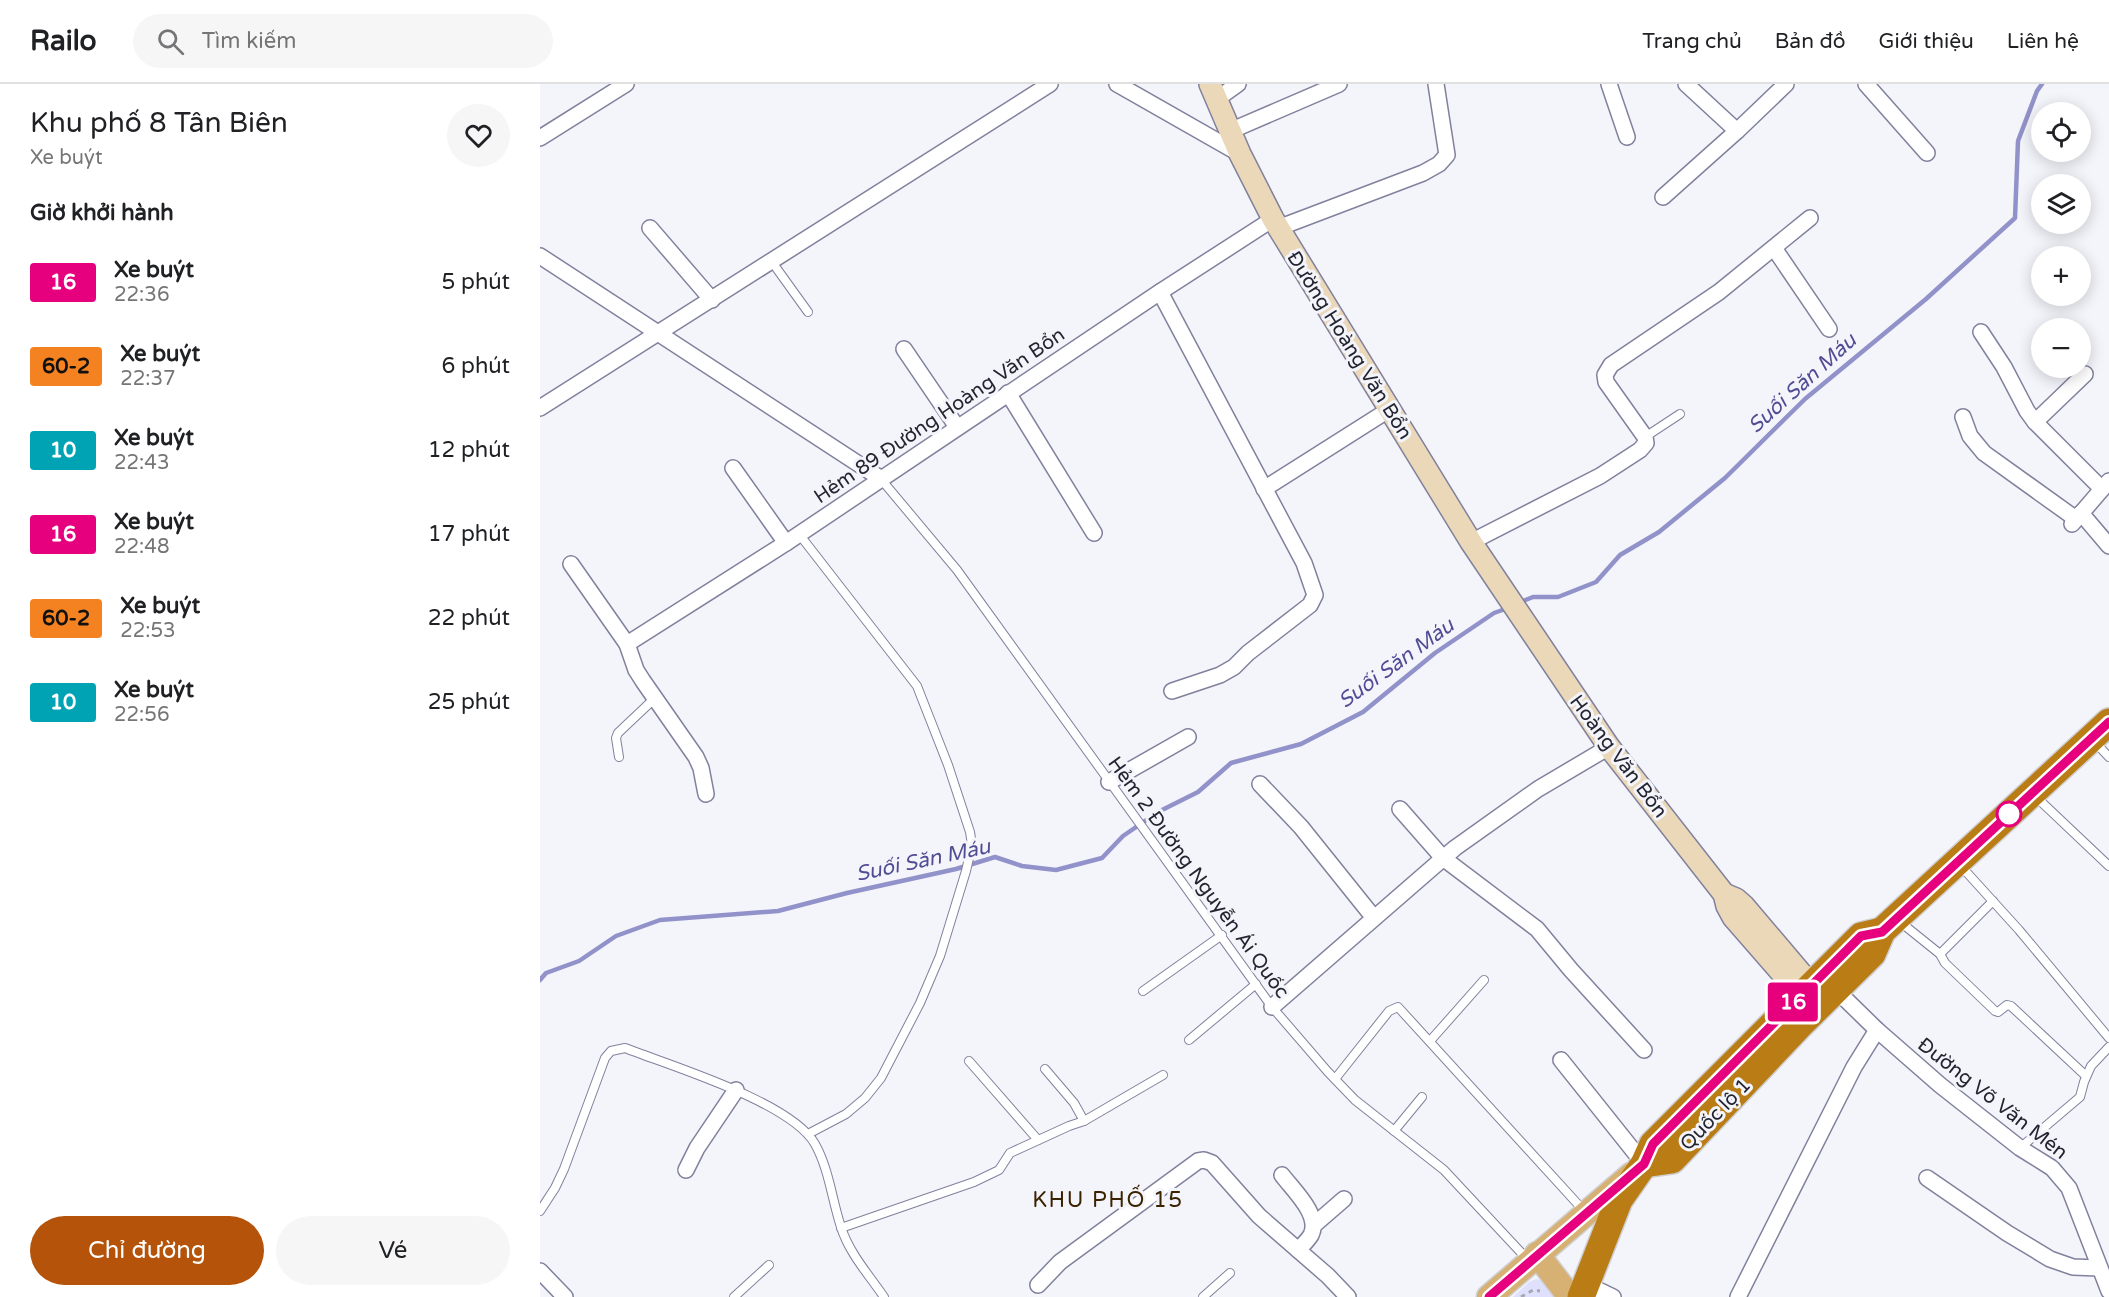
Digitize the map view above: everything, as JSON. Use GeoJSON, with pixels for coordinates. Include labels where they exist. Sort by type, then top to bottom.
{"type":"FeatureCollection","features":[{"type":"Feature","properties":{"kind":"highway","name":"Quốc lộ 1"},"geometry":{"type":"LineString","coordinates":[[1644,1164],[1672,1160],[1818,993],[1872,954],[1889,925],[2032,792],[2103,739]]}},
{"type":"Feature","properties":{"kind":"highway"},"geometry":{"type":"LineString","coordinates":[[1579,1293],[1619,1200],[1644,1164]]}},
{"type":"Feature","properties":{"kind":"main road","name":"Đường Hoàng Văn Bổn"},"geometry":{"type":"LineString","coordinates":[[1214,92],[1240,154],[1276,224],[1470,542],[1513,606]]}},
{"type":"Feature","properties":{"kind":"main road","name":"Hoàng Văn Bổn"},"geometry":{"type":"LineString","coordinates":[[1513,606],[1609,747],[1724,894],[1733,917],[1818,993]]}},
{"type":"Feature","properties":{"kind":"main road"},"geometry":{"type":"LineString","coordinates":[[1489,1297],[1644,1164]]}},
{"type":"Feature","properties":{"kind":"main road"},"geometry":{"type":"LineString","coordinates":[[1533,1258],[1579,1293]]}},
{"type":"Feature","properties":{"kind":"street"},"geometry":{"type":"LineString","coordinates":[[540,138],[626,84]]}},
{"type":"Feature","properties":{"kind":"street"},"geometry":{"type":"LineString","coordinates":[[540,408],[1050,84]]}},
{"type":"Feature","properties":{"kind":"street"},"geometry":{"type":"LineString","coordinates":[[1118,84],[1240,154]]}},
{"type":"Feature","properties":{"kind":"street"},"geometry":{"type":"LineString","coordinates":[[1214,92],[1238,84]]}},
{"type":"Feature","properties":{"kind":"street"},"geometry":{"type":"LineString","coordinates":[[1230,131],[1339,84]]}},
{"type":"Feature","properties":{"kind":"street","name":"Hẻm 89 Đường Hoàng Văn Bổn"},"geometry":{"type":"LineString","coordinates":[[627,644],[792,538],[1160,292],[1276,224],[1423,173],[1439,164],[1447,154],[1436,84]]}},
{"type":"Feature","properties":{"kind":"street"},"geometry":{"type":"LineString","coordinates":[[1609,84],[1627,137]]}},
{"type":"Feature","properties":{"kind":"street"},"geometry":{"type":"LineString","coordinates":[[1686,84],[1737,131]]}},
{"type":"Feature","properties":{"kind":"street"},"geometry":{"type":"LineString","coordinates":[[1663,197],[1786,84]]}},
{"type":"Feature","properties":{"kind":"street"},"geometry":{"type":"LineString","coordinates":[[1866,84],[1928,153]]}},
{"type":"Feature","properties":{"kind":"street"},"geometry":{"type":"LineString","coordinates":[[1470,542],[1600,476],[1640,450],[1646,443],[1645,437],[1606,382],[1605,375],[1611,365],[1719,292],[1810,218]]}},
{"type":"Feature","properties":{"kind":"street"},"geometry":{"type":"LineString","coordinates":[[650,228],[712,300]]}},
{"type":"Feature","properties":{"kind":"street"},"geometry":{"type":"LineString","coordinates":[[1774,248],[1829,329]]}},
{"type":"Feature","properties":{"kind":"street"},"geometry":{"type":"LineString","coordinates":[[540,256],[880,478]]}},
{"type":"Feature","properties":{"kind":"street"},"geometry":{"type":"LineString","coordinates":[[1160,292],[1304,563],[1315,595],[1310,605],[1248,653],[1234,667],[1220,675],[1172,692]]}},
{"type":"Feature","properties":{"kind":"street"},"geometry":{"type":"LineString","coordinates":[[1981,332],[2035,422],[2106,485],[2076,519]]}},
{"type":"Feature","properties":{"kind":"street"},"geometry":{"type":"LineString","coordinates":[[904,349],[957,427]]}},
{"type":"Feature","properties":{"kind":"street"},"geometry":{"type":"LineString","coordinates":[[2035,422],[2081,378]]}},
{"type":"Feature","properties":{"kind":"street"},"geometry":{"type":"LineString","coordinates":[[1008,393],[1094,533]]}},
{"type":"Feature","properties":{"kind":"street"},"geometry":{"type":"LineString","coordinates":[[1264,489],[1390,410]]}},
{"type":"Feature","properties":{"kind":"street"},"geometry":{"type":"LineString","coordinates":[[1963,417],[1970,436],[1984,453],[2076,519],[2109,546]]}},
{"type":"Feature","properties":{"kind":"street"},"geometry":{"type":"LineString","coordinates":[[733,468],[792,538]]}},
{"type":"Feature","properties":{"kind":"street"},"geometry":{"type":"LineString","coordinates":[[571,564],[627,644],[636,670],[696,757],[701,768],[705,794]]}},
{"type":"Feature","properties":{"kind":"street"},"geometry":{"type":"LineString","coordinates":[[1109,782],[1188,737]]}},
{"type":"Feature","properties":{"kind":"street"},"geometry":{"type":"LineString","coordinates":[[1272,1006],[1443,858],[1538,789],[1609,747]]}},
{"type":"Feature","properties":{"kind":"street"},"geometry":{"type":"LineString","coordinates":[[1260,784],[1301,827],[1374,918]]}},
{"type":"Feature","properties":{"kind":"street"},"geometry":{"type":"LineString","coordinates":[[1400,809],[1443,858],[1537,929],[1644,1050]]}},
{"type":"Feature","properties":{"kind":"street","name":"Đường Võ Văn Mén"},"geometry":{"type":"LineString","coordinates":[[1818,993],[1877,1030],[1940,1085],[2020,1148],[2052,1168],[2069,1188],[2109,1291]]}},
{"type":"Feature","properties":{"kind":"street"},"geometry":{"type":"LineString","coordinates":[[1738,1297],[1854,1067],[1877,1030]]}},
{"type":"Feature","properties":{"kind":"street"},"geometry":{"type":"LineString","coordinates":[[1561,1060],[1644,1164]]}},
{"type":"Feature","properties":{"kind":"street"},"geometry":{"type":"LineString","coordinates":[[686,1170],[697,1148],[736,1090]]}},
{"type":"Feature","properties":{"kind":"street"},"geometry":{"type":"LineString","coordinates":[[1038,1285],[1060,1262],[1197,1161],[1204,1160],[1212,1163],[1259,1215],[1328,1276],[1348,1297]]}},
{"type":"Feature","properties":{"kind":"street"},"geometry":{"type":"LineString","coordinates":[[1282,1175],[1311,1214],[1314,1225]]}},
{"type":"Feature","properties":{"kind":"street"},"geometry":{"type":"LineString","coordinates":[[1928,1178],[2007,1233],[2050,1259],[2073,1268],[2099,1268]]}},
{"type":"Feature","properties":{"kind":"street"},"geometry":{"type":"LineString","coordinates":[[1298,1250],[1310,1237],[1314,1225],[1344,1198]]}},
{"type":"Feature","properties":{"kind":"street"},"geometry":{"type":"LineString","coordinates":[[540,1271],[565,1297]]}},
{"type":"Feature","properties":{"kind":"street"},"geometry":{"type":"LineString","coordinates":[[1579,1293],[1613,1297]]}},
{"type":"Feature","properties":{"kind":"lane"},"geometry":{"type":"LineString","coordinates":[[772,262],[808,312]]}},
{"type":"Feature","properties":{"kind":"lane"},"geometry":{"type":"LineString","coordinates":[[1645,437],[1680,414]]}},
{"type":"Feature","properties":{"kind":"lane","name":"Hẻm 2 Đường Nguyễn Ái Quốc"},"geometry":{"type":"LineString","coordinates":[[880,478],[957,570],[1272,1006],[1354,1100],[1444,1170],[1533,1258]]}},
{"type":"Feature","properties":{"kind":"lane"},"geometry":{"type":"LineString","coordinates":[[792,538],[917,686],[948,765],[970,832],[972,845],[940,956],[920,1003],[881,1078],[865,1098],[846,1114],[808,1134]]}},
{"type":"Feature","properties":{"kind":"lane"},"geometry":{"type":"LineString","coordinates":[[619,758],[616,738],[618,733],[655,698]]}},
{"type":"Feature","properties":{"kind":"lane"},"geometry":{"type":"LineString","coordinates":[[2032,792],[2109,866]]}},
{"type":"Feature","properties":{"kind":"lane"},"geometry":{"type":"LineString","coordinates":[[1957,861],[2109,1038]]}},
{"type":"Feature","properties":{"kind":"lane"},"geometry":{"type":"LineString","coordinates":[[1940,954],[1993,901]]}},
{"type":"Feature","properties":{"kind":"lane"},"geometry":{"type":"LineString","coordinates":[[1889,925],[1940,954],[1945,963],[1995,1011],[1998,1012],[2007,1005],[2011,1006],[2086,1076]]}},
{"type":"Feature","properties":{"kind":"lane"},"geometry":{"type":"LineString","coordinates":[[1143,991],[1222,935]]}},
{"type":"Feature","properties":{"kind":"lane"},"geometry":{"type":"LineString","coordinates":[[1430,1041],[1484,980]]}},
{"type":"Feature","properties":{"kind":"lane"},"geometry":{"type":"LineString","coordinates":[[1189,1040],[1256,984]]}},
{"type":"Feature","properties":{"kind":"lane"},"geometry":{"type":"LineString","coordinates":[[1335,1079],[1389,1011],[1398,1007],[1586,1213]]}},
{"type":"Feature","properties":{"kind":"lane"},"geometry":{"type":"LineString","coordinates":[[2020,1148],[2080,1097],[2091,1066],[2109,1047]]}},
{"type":"Feature","properties":{"kind":"lane"},"geometry":{"type":"LineString","coordinates":[[540,1211],[552,1195],[564,1169],[605,1058],[611,1051],[625,1048],[736,1090],[792,1119],[808,1134],[816,1146],[841,1228],[853,1252],[884,1297]]}},
{"type":"Feature","properties":{"kind":"lane"},"geometry":{"type":"LineString","coordinates":[[969,1061],[1038,1140]]}},
{"type":"Feature","properties":{"kind":"lane"},"geometry":{"type":"LineString","coordinates":[[1045,1069],[1074,1103],[1084,1121]]}},
{"type":"Feature","properties":{"kind":"lane"},"geometry":{"type":"LineString","coordinates":[[841,1228],[974,1182],[999,1170],[1010,1153],[1084,1121],[1163,1075]]}},
{"type":"Feature","properties":{"kind":"lane"},"geometry":{"type":"LineString","coordinates":[[1394,1131],[1422,1097]]}},
{"type":"Feature","properties":{"kind":"lane"},"geometry":{"type":"LineString","coordinates":[[734,1297],[769,1265]]}},
{"type":"Feature","properties":{"kind":"lane"},"geometry":{"type":"LineString","coordinates":[[1203,1297],[1230,1272]]}},
{"type":"Feature","properties":{"kind":"path"},"geometry":{"type":"LineString","coordinates":[[1521,1297],[1533,1290],[1539,1290],[1543,1294]]}},
{"type":"Feature","properties":{"kind":"shaded area"},"geometry":{"type":"Polygon","coordinates":[[[1536,1279],[1544,1281],[1554,1297],[1513,1297],[1529,1282],[1536,1279]]]}},
{"type":"Feature","properties":{"kind":"waterway","name":"Suối Săn Máu"},"geometry":{"type":"LineString","coordinates":[[1518,603],[1533,597],[1558,597],[1596,582],[1620,555],[1659,532],[1725,478],[1805,399],[1926,299],[2015,218],[2018,141],[2037,91],[2042,84]]}},
{"type":"Feature","properties":{"kind":"waterway","name":"Suối Săn Máu"},"geometry":{"type":"LineString","coordinates":[[540,980],[546,973],[579,961],[616,936],[660,920],[778,911],[956,869],[995,857],[1022,866],[1056,870],[1102,858],[1123,836],[1158,812],[1198,792],[1231,763],[1301,744],[1363,712],[1435,653],[1494,613],[1508,608]]}},
{"type":"Feature","properties":{"kind":"bus line","name":"16"},"geometry":{"type":"LineString","coordinates":[[1489,1297],[1644,1164],[1653,1144],[1861,936],[1882,932],[2109,722]]}},
{"type":"Feature","properties":{"kind":"district","name":"KHU PHỐ 15"},"geometry":{"type":"Point","coordinates":[1108,1199]}}]}
